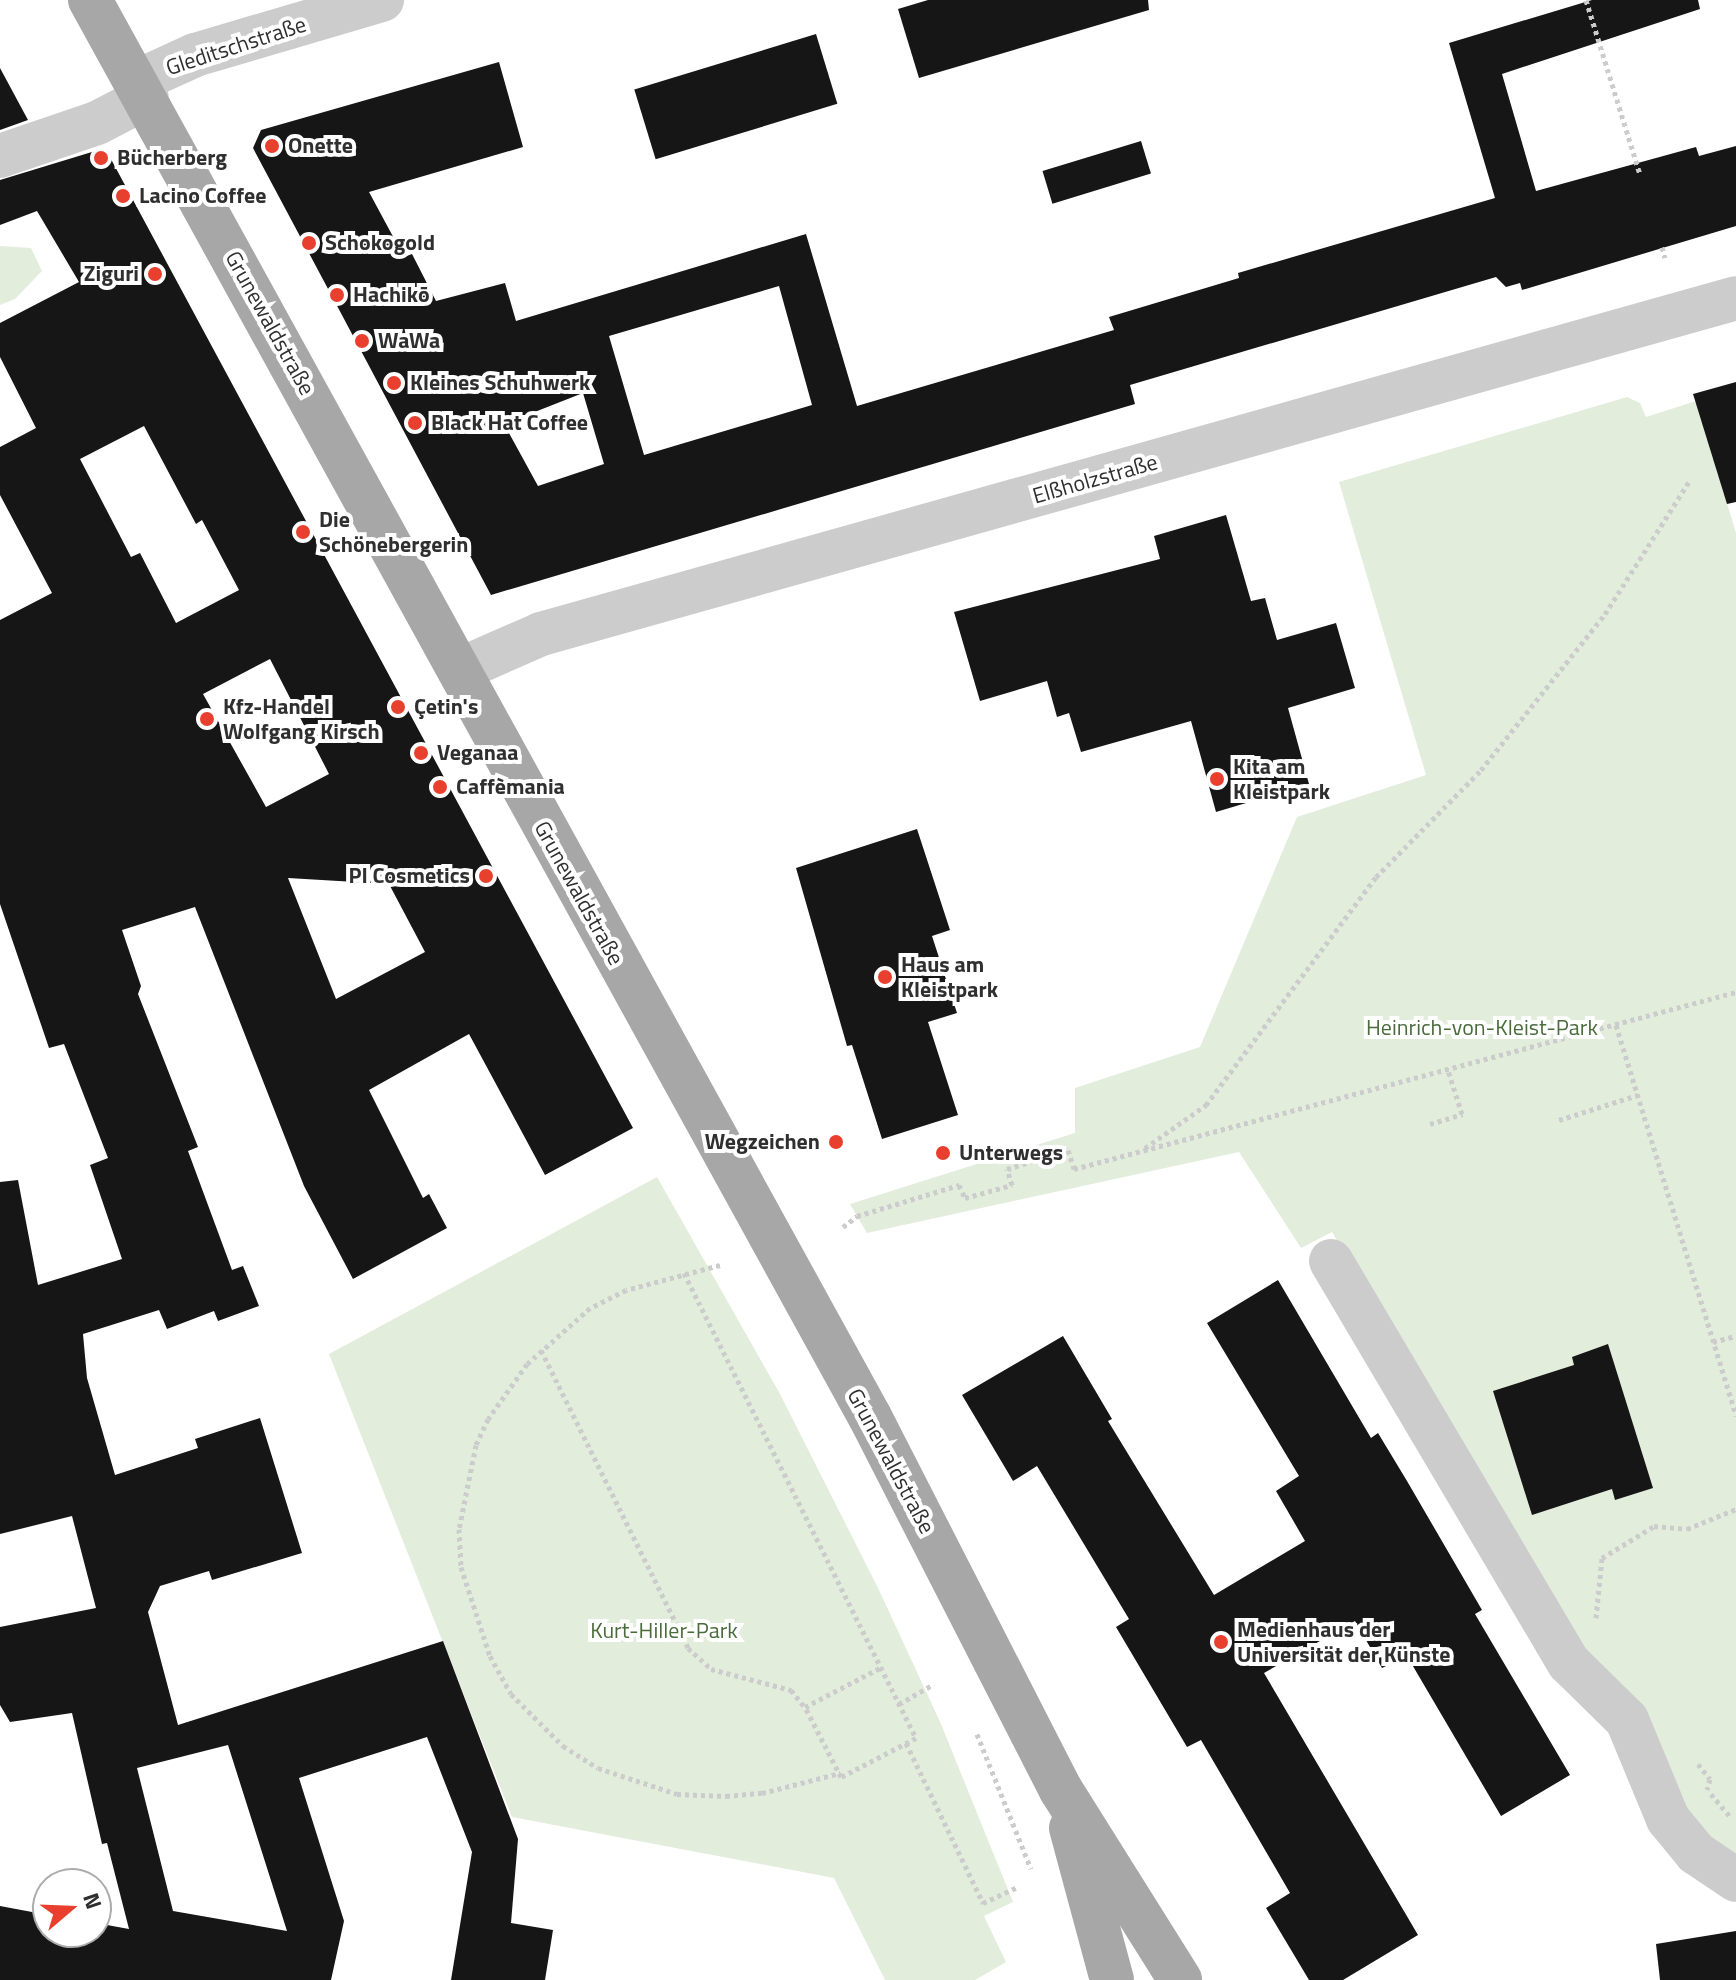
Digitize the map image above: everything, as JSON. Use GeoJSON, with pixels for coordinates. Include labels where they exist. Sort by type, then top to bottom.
{"type":"FeatureCollection","features":[{"type":"Feature","properties":{"kind":"main road","name":"Grunewaldstraße"},"geometry":{"type":"LineString","coordinates":[[90,0],[142,89],[870,1417],[1061,1790],[1180,1980]]}},
{"type":"Feature","properties":{"kind":"main road","name":"Grunewaldstraße"},"geometry":{"type":"LineString","coordinates":[[1061,1790],[1112,1980]]}},
{"type":"Feature","properties":{"kind":"street","name":"Gleditschstraße"},"geometry":{"type":"LineString","coordinates":[[0,156],[97,123],[195,55],[382,0]]}},
{"type":"Feature","properties":{"kind":"street","name":"Elßholzstraße"},"geometry":{"type":"LineString","coordinates":[[459,670],[541,634],[1736,298]]}},
{"type":"Feature","properties":{"kind":"street"},"geometry":{"type":"LineString","coordinates":[[1331,1261],[1569,1663],[1627,1720],[1668,1819],[1696,1853],[1736,1880]]}},
{"type":"Feature","properties":{"kind":"path"},"geometry":{"type":"LineString","coordinates":[[1586,0],[1640,174]]}},
{"type":"Feature","properties":{"kind":"path"},"geometry":{"type":"LineString","coordinates":[[1662,247],[1665,258]]}},
{"type":"Feature","properties":{"kind":"path"},"geometry":{"type":"LineString","coordinates":[[1142,1150],[1206,1105],[1376,877],[1481,770],[1605,614],[1690,480]]}},
{"type":"Feature","properties":{"kind":"path"},"geometry":{"type":"LineString","coordinates":[[843,1227],[857,1216],[959,1185],[965,1198],[1012,1185],[1007,1169],[1068,1150],[1074,1169],[1736,992]]}},
{"type":"Feature","properties":{"kind":"path"},"geometry":{"type":"LineString","coordinates":[[1616,1025],[1736,1416]]}},
{"type":"Feature","properties":{"kind":"path"},"geometry":{"type":"LineString","coordinates":[[1430,1124],[1462,1114],[1448,1070]]}},
{"type":"Feature","properties":{"kind":"path"},"geometry":{"type":"LineString","coordinates":[[1559,1120],[1638,1095]]}},
{"type":"Feature","properties":{"kind":"path"},"geometry":{"type":"LineString","coordinates":[[684,1272],[811,1519],[916,1738],[840,1773],[762,1793],[726,1796],[643,1786],[563,1746],[511,1694],[474,1614],[461,1567],[459,1529],[464,1489],[488,1419],[541,1350],[590,1308],[626,1290],[684,1272],[720,1265]]}},
{"type":"Feature","properties":{"kind":"path"},"geometry":{"type":"LineString","coordinates":[[1713,1342],[1736,1336]]}},
{"type":"Feature","properties":{"kind":"path"},"geometry":{"type":"LineString","coordinates":[[541,1350],[688,1648],[711,1669],[791,1690],[805,1707],[840,1773]]}},
{"type":"Feature","properties":{"kind":"path"},"geometry":{"type":"LineString","coordinates":[[1596,1626],[1602,1558],[1654,1526],[1687,1529],[1736,1509]]}},
{"type":"Feature","properties":{"kind":"path"},"geometry":{"type":"LineString","coordinates":[[805,1707],[880,1668]]}},
{"type":"Feature","properties":{"kind":"path"},"geometry":{"type":"LineString","coordinates":[[899,1704],[934,1684]]}},
{"type":"Feature","properties":{"kind":"path"},"geometry":{"type":"LineString","coordinates":[[975,1731],[1037,1885]]}},
{"type":"Feature","properties":{"kind":"path"},"geometry":{"type":"LineString","coordinates":[[906,1743],[983,1903],[1017,1887]]}},
{"type":"Feature","properties":{"kind":"path"},"geometry":{"type":"LineString","coordinates":[[1691,1755],[1710,1779],[1704,1799]]}},
{"type":"Feature","properties":{"kind":"green space"},"geometry":{"type":"Polygon","coordinates":[[[0,246],[31,248],[42,271],[15,299],[0,305],[0,246]]]}},
{"type":"Feature","properties":{"kind":"green space","name":"Heinrich-von-Kleist-Park"},"geometry":{"type":"Polygon","coordinates":[[[1627,397],[1640,403],[1646,417],[1696,401],[1736,533],[1736,1857],[1686,1819],[1332,1232],[1301,1248],[1239,1152],[867,1233],[850,1204],[1075,1133],[1075,1088],[1200,1047],[1297,817],[1426,775],[1339,482],[1627,397]]]}},
{"type":"Feature","properties":{"kind":"green space","name":"Kurt-Hiller-Park"},"geometry":{"type":"Polygon","coordinates":[[[657,1177],[780,1394],[879,1590],[941,1724],[1013,1902],[984,1916],[1006,1962],[975,1980],[885,1980],[834,1878],[512,1817],[329,1354],[657,1177]]]}},
{"type":"Feature","properties":{"kind":"building"},"geometry":{"type":"Polygon","coordinates":[[[928,0],[1148,0],[1149,10],[919,78],[898,9],[928,0]]]}},
{"type":"Feature","properties":{"kind":"building"},"geometry":{"type":"Polygon","coordinates":[[[1592,0],[1698,0],[1700,9],[1502,74],[1536,191],[1696,147],[1699,156],[1736,146],[1736,226],[1522,290],[1520,283],[1506,287],[1496,277],[1130,385],[1135,404],[491,595],[253,148],[261,130],[499,62],[523,147],[369,192],[404,257],[412,254],[436,301],[505,283],[516,321],[806,234],[857,406],[1114,330],[1109,317],[1239,278],[1238,273],[1495,198],[1449,43],[1592,0]],[[779,286],[609,336],[644,455],[812,405],[779,286]],[[583,393],[504,424],[538,486],[604,464],[583,393]]]}},
{"type":"Feature","properties":{"kind":"building"},"geometry":{"type":"Polygon","coordinates":[[[816,34],[837,104],[656,159],[634,90],[816,34]]]}},
{"type":"Feature","properties":{"kind":"building"},"geometry":{"type":"Polygon","coordinates":[[[0,68],[28,120],[0,130],[0,68]]]}},
{"type":"Feature","properties":{"kind":"building"},"geometry":{"type":"Polygon","coordinates":[[[1141,141],[1151,174],[1052,204],[1043,171],[1141,141]]]}},
{"type":"Feature","properties":{"kind":"building"},"geometry":{"type":"Polygon","coordinates":[[[105,148],[633,1128],[545,1175],[469,1034],[369,1090],[423,1198],[429,1194],[447,1228],[353,1279],[304,1186],[195,907],[122,930],[141,986],[138,994],[198,1147],[188,1151],[232,1270],[243,1266],[259,1306],[218,1321],[214,1311],[167,1329],[159,1310],[83,1334],[87,1378],[115,1475],[198,1448],[195,1439],[260,1418],[302,1553],[212,1580],[209,1571],[160,1586],[148,1612],[178,1725],[443,1641],[518,1839],[511,1923],[553,1930],[545,1980],[451,1980],[472,1852],[427,1737],[299,1778],[344,1921],[331,1980],[0,1980],[0,1906],[32,1912],[32,1948],[112,1948],[112,1926],[129,1929],[107,1843],[102,1844],[72,1713],[10,1722],[0,1705],[0,1627],[96,1608],[72,1516],[0,1534],[0,1182],[18,1180],[38,1285],[122,1259],[90,1165],[108,1158],[64,1044],[49,1048],[0,904],[0,620],[52,593],[0,495],[0,447],[36,428],[0,357],[0,323],[79,282],[37,211],[0,225],[0,180],[105,148]],[[144,426],[80,459],[131,557],[140,553],[176,623],[239,590],[202,520],[196,524],[144,426]],[[270,659],[203,694],[266,807],[329,774],[270,659]],[[288,878],[336,999],[425,952],[389,884],[288,878]],[[228,1745],[137,1768],[173,1911],[287,1931],[228,1745]]]}},
{"type":"Feature","properties":{"kind":"building"},"geometry":{"type":"Polygon","coordinates":[[[1736,382],[1736,502],[1727,504],[1693,394],[1736,382]]]}},
{"type":"Feature","properties":{"kind":"building"},"geometry":{"type":"Polygon","coordinates":[[[1226,515],[1251,601],[1265,598],[1277,640],[1336,623],[1355,688],[1288,708],[1309,784],[1216,812],[1191,721],[1081,752],[1069,713],[1057,717],[1047,681],[980,701],[954,612],[1160,559],[1154,536],[1226,515]]]}},
{"type":"Feature","properties":{"kind":"building","name":"Haus am Kleistpark"},"geometry":{"type":"Polygon","coordinates":[[[917,829],[950,930],[932,936],[957,1013],[928,1022],[958,1115],[882,1139],[852,1045],[847,1046],[796,868],[917,829]]]}},
{"type":"Feature","properties":{"kind":"building","name":"Medienhaus der Universität der Künste"},"geometry":{"type":"Polygon","coordinates":[[[1278,1280],[1371,1438],[1378,1433],[1407,1481],[1482,1610],[1475,1614],[1570,1775],[1501,1816],[1407,1656],[1382,1668],[1355,1621],[1264,1673],[1418,1935],[1343,1980],[1309,1980],[1266,1908],[1290,1893],[1201,1740],[1187,1747],[1116,1627],[1129,1619],[1037,1466],[1013,1481],[962,1395],[1063,1336],[1112,1419],[1108,1421],[1214,1595],[1305,1541],[1276,1491],[1299,1476],[1207,1323],[1278,1280]]]}},
{"type":"Feature","properties":{"kind":"building"},"geometry":{"type":"Polygon","coordinates":[[[1608,1344],[1653,1488],[1615,1500],[1612,1489],[1532,1515],[1493,1391],[1574,1365],[1572,1357],[1608,1344]]]}},
{"type":"Feature","properties":{"kind":"building"},"geometry":{"type":"Polygon","coordinates":[[[1736,1931],[1736,1980],[1660,1980],[1656,1944],[1736,1931]]]}},
{"type":"Feature","properties":{"kind":"place","name":"Onette"},"geometry":{"type":"Point","coordinates":[272,146]}},
{"type":"Feature","properties":{"kind":"place","name":"Bücherberg"},"geometry":{"type":"Point","coordinates":[101,158]}},
{"type":"Feature","properties":{"kind":"place","name":"Lacino Coffee"},"geometry":{"type":"Point","coordinates":[123,196]}},
{"type":"Feature","properties":{"kind":"place","name":"Schokogold"},"geometry":{"type":"Point","coordinates":[309,243]}},
{"type":"Feature","properties":{"kind":"place","name":"Ziguri"},"geometry":{"type":"Point","coordinates":[155,274]}},
{"type":"Feature","properties":{"kind":"place","name":"Hachikō"},"geometry":{"type":"Point","coordinates":[337,295]}},
{"type":"Feature","properties":{"kind":"place","name":"WaWa"},"geometry":{"type":"Point","coordinates":[362,341]}},
{"type":"Feature","properties":{"kind":"place","name":"Kleines Schuhwerk"},"geometry":{"type":"Point","coordinates":[394,383]}},
{"type":"Feature","properties":{"kind":"place","name":"Black Hat Coffee"},"geometry":{"type":"Point","coordinates":[415,423]}},
{"type":"Feature","properties":{"kind":"place","name":"Die Schönebergerin"},"geometry":{"type":"Point","coordinates":[303,532]}},
{"type":"Feature","properties":{"kind":"place","name":"Çetin's"},"geometry":{"type":"Point","coordinates":[398,707]}},
{"type":"Feature","properties":{"kind":"place","name":"Kfz-Handel Wolfgang Kirsch"},"geometry":{"type":"Point","coordinates":[207,719]}},
{"type":"Feature","properties":{"kind":"place","name":"Veganaa"},"geometry":{"type":"Point","coordinates":[421,753]}},
{"type":"Feature","properties":{"kind":"place","name":"Kita am Kleistpark"},"geometry":{"type":"Point","coordinates":[1217,779]}},
{"type":"Feature","properties":{"kind":"place","name":"Caffèmania"},"geometry":{"type":"Point","coordinates":[440,787]}},
{"type":"Feature","properties":{"kind":"place","name":"PI Cosmetics"},"geometry":{"type":"Point","coordinates":[486,876]}},
{"type":"Feature","properties":{"kind":"place","name":"Haus am Kleistpark"},"geometry":{"type":"Point","coordinates":[885,977]}},
{"type":"Feature","properties":{"kind":"place","name":"Wegzeichen"},"geometry":{"type":"Point","coordinates":[836,1142]}},
{"type":"Feature","properties":{"kind":"place","name":"Unterwegs"},"geometry":{"type":"Point","coordinates":[943,1153]}},
{"type":"Feature","properties":{"kind":"place","name":"Medienhaus der Universität der Künste"},"geometry":{"type":"Point","coordinates":[1221,1642]}}]}
